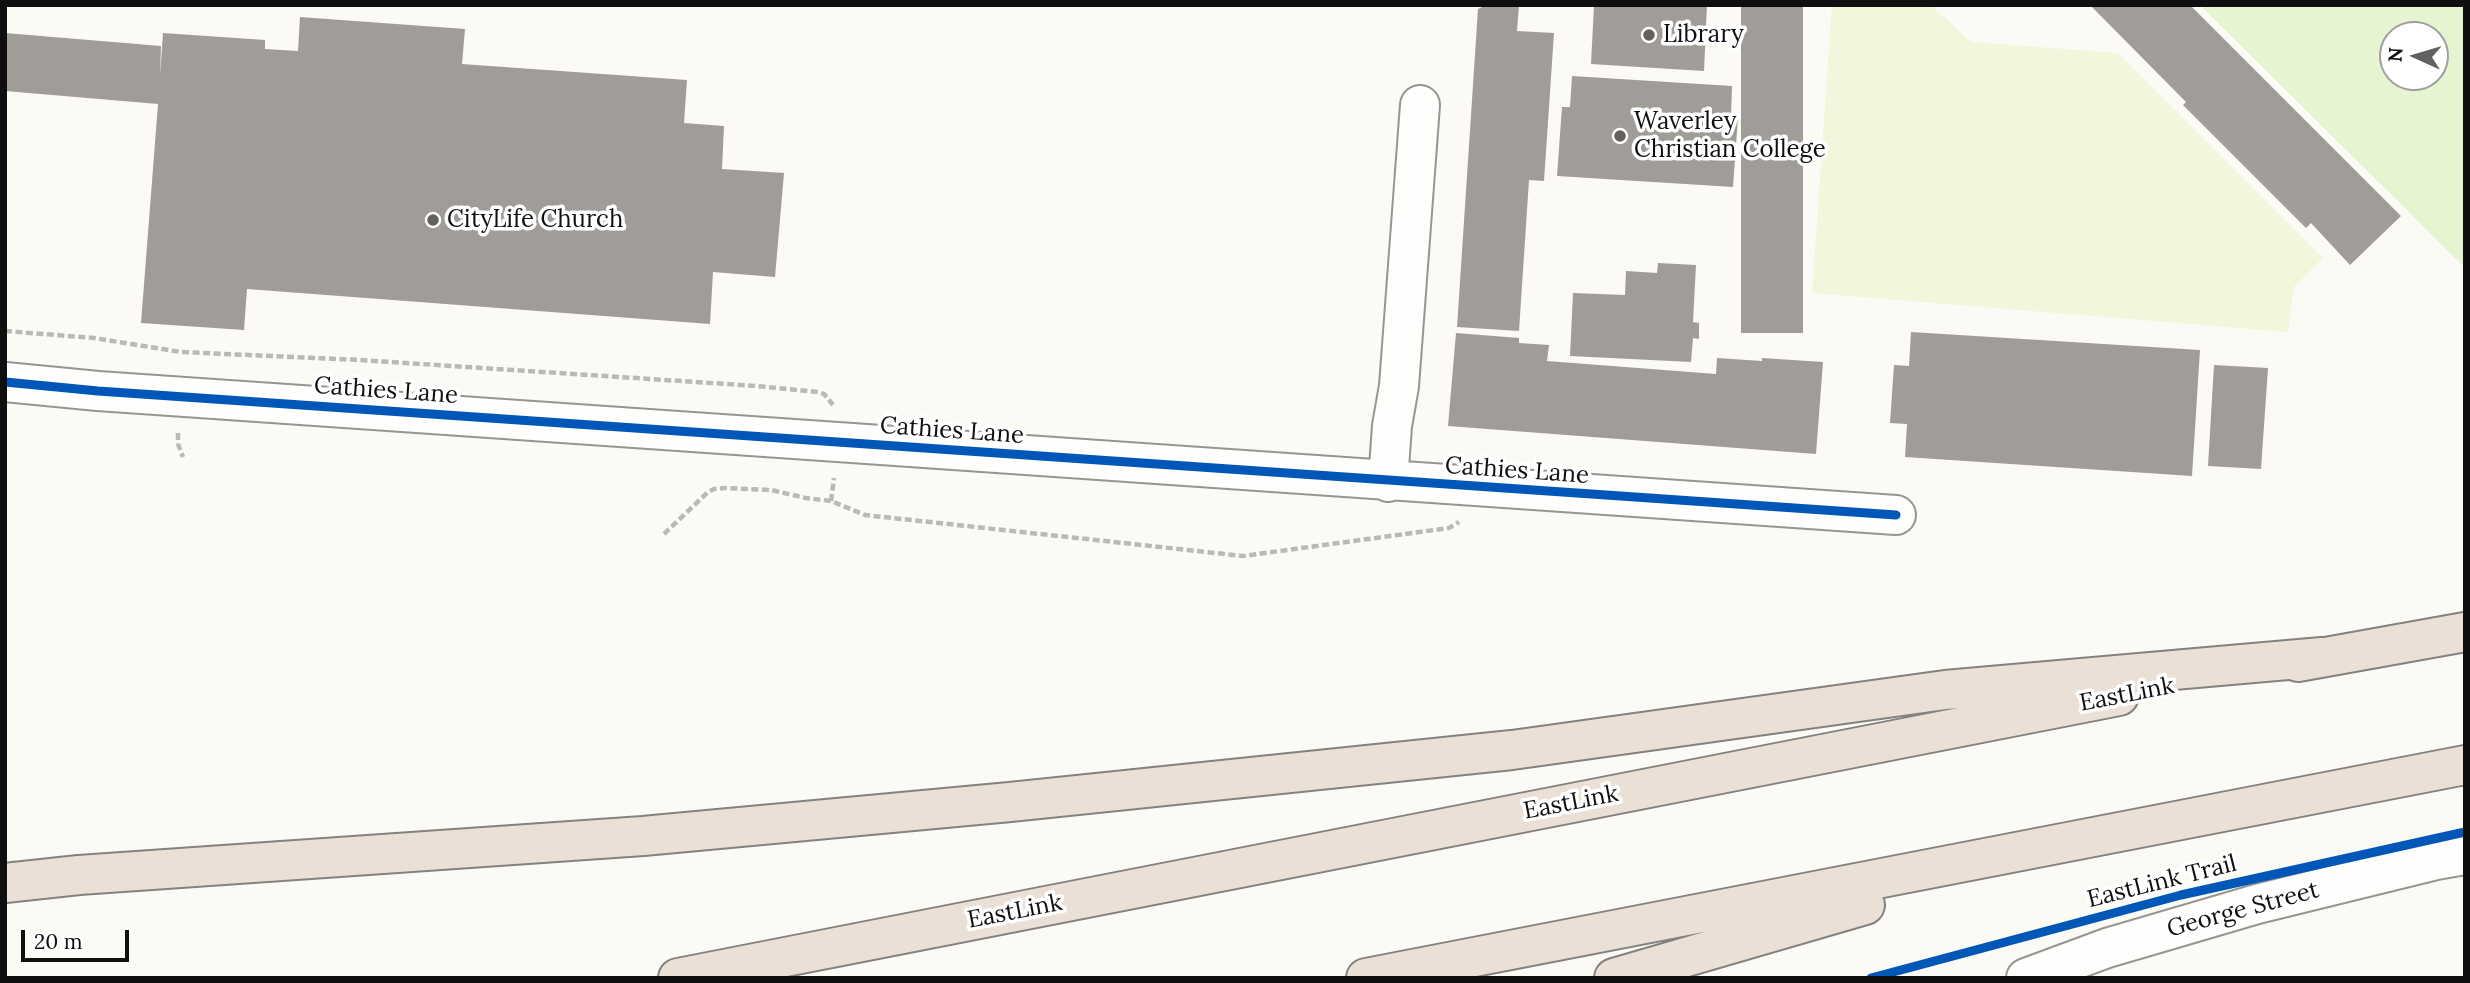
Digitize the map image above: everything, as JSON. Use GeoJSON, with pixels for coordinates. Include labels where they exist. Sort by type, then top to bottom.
{"type":"FeatureCollection","features":[{"type":"Feature","properties":{"kind":"highway","name":"EastLink"},"geometry":{"type":"LineString","coordinates":[[678,978],[2322,657],[2465,632]]}},
{"type":"Feature","properties":{"kind":"highway"},"geometry":{"type":"LineString","coordinates":[[5,883],[79,875],[643,836],[1010,802],[1513,750],[1945,690],[2322,657]]}},
{"type":"Feature","properties":{"kind":"highway"},"geometry":{"type":"LineString","coordinates":[[1366,978],[2465,765]]}},
{"type":"Feature","properties":{"kind":"highway"},"geometry":{"type":"LineString","coordinates":[[1614,978],[2089,839]]}},
{"type":"Feature","properties":{"kind":"highway"},"geometry":{"type":"LineString","coordinates":[[5,868],[79,875]]}},
{"type":"Feature","properties":{"kind":"street"},"geometry":{"type":"LineString","coordinates":[[1388,482],[1392,426],[1399,386],[1420,105]]}},
{"type":"Feature","properties":{"kind":"street","name":"Cathies Lane"},"geometry":{"type":"LineString","coordinates":[[5,382],[98,391],[1388,482],[1896,515]]}},
{"type":"Feature","properties":{"kind":"street","name":"George Street"},"geometry":{"type":"LineString","coordinates":[[2026,978],[2107,948],[2257,904],[2465,855]]}},
{"type":"Feature","properties":{"kind":"path"},"geometry":{"type":"LineString","coordinates":[[5,331],[94,338],[181,352],[360,359],[818,392],[829,398],[838,412]]}},
{"type":"Feature","properties":{"kind":"path"},"geometry":{"type":"LineString","coordinates":[[179,425],[178,444],[183,457]]}},
{"type":"Feature","properties":{"kind":"path"},"geometry":{"type":"LineString","coordinates":[[664,534],[708,492],[724,488],[771,490],[831,501],[865,515],[1243,556],[1449,527],[1459,524],[1461,518]]}},
{"type":"Feature","properties":{"kind":"green space"},"geometry":{"type":"Polygon","coordinates":[[[1832,5],[1931,5],[1971,42],[2118,53],[2323,258],[2294,287],[2288,332],[1812,293],[1832,5]]]}},
{"type":"Feature","properties":{"kind":"green space"},"geometry":{"type":"Polygon","coordinates":[[[2200,5],[2465,5],[2465,268],[2200,5]]]}},
{"type":"Feature","properties":{"kind":"building"},"geometry":{"type":"Polygon","coordinates":[[[1487,5],[1519,5],[1517,31],[1554,33],[1544,181],[1529,180],[1519,331],[1457,327],[1478,9],[1487,5]]]}},
{"type":"Feature","properties":{"kind":"building","name":"Library"},"geometry":{"type":"Polygon","coordinates":[[[1594,5],[1707,5],[1704,71],[1591,64],[1594,5]]]}},
{"type":"Feature","properties":{"kind":"building"},"geometry":{"type":"Polygon","coordinates":[[[1741,5],[1803,5],[1803,333],[1741,333],[1741,5]]]}},
{"type":"Feature","properties":{"kind":"building"},"geometry":{"type":"Polygon","coordinates":[[[2090,5],[2190,5],[2401,216],[2350,265],[2311,223],[2306,228],[2183,105],[2186,102],[2090,5]]]}},
{"type":"Feature","properties":{"kind":"building","name":"CityLife Church"},"geometry":{"type":"Polygon","coordinates":[[[300,17],[465,29],[462,64],[687,80],[684,123],[724,126],[722,169],[784,173],[775,277],[713,272],[710,324],[247,289],[244,330],[141,323],[158,104],[5,91],[5,33],[161,46],[160,76],[163,33],[265,40],[265,49],[298,51],[300,17]]]}},
{"type":"Feature","properties":{"kind":"building"},"geometry":{"type":"Polygon","coordinates":[[[1572,76],[1732,86],[1731,117],[1738,117],[1733,187],[1557,176],[1562,107],[1570,107],[1572,76]]]}},
{"type":"Feature","properties":{"kind":"building"},"geometry":{"type":"Polygon","coordinates":[[[1658,263],[1696,265],[1693,322],[1699,323],[1699,339],[1693,338],[1691,362],[1570,356],[1573,293],[1625,295],[1626,271],[1657,273],[1658,263]]]}},
{"type":"Feature","properties":{"kind":"building"},"geometry":{"type":"Polygon","coordinates":[[[1911,332],[2200,350],[2192,476],[1905,457],[1907,424],[1890,423],[1894,365],[1909,366],[1911,332]]]}},
{"type":"Feature","properties":{"kind":"building"},"geometry":{"type":"Polygon","coordinates":[[[1456,333],[1519,338],[1519,343],[1549,345],[1547,361],[1716,374],[1717,358],[1823,362],[1816,454],[1448,426],[1456,333]]]}},
{"type":"Feature","properties":{"kind":"building"},"geometry":{"type":"Polygon","coordinates":[[[2214,365],[2268,368],[2261,469],[2208,466],[2214,365]]]}},
{"type":"Feature","properties":{"kind":"cycle path"},"geometry":{"type":"LineString","coordinates":[[5,382],[98,391],[1896,515]]}},
{"type":"Feature","properties":{"kind":"cycle path","name":"EastLink Trail"},"geometry":{"type":"LineString","coordinates":[[1871,978],[2181,895],[2465,832]]}},
{"type":"Feature","properties":{"kind":"place","name":"Library"},"geometry":{"type":"Point","coordinates":[1649,35]}},
{"type":"Feature","properties":{"kind":"place","name":"Waverley Christian College"},"geometry":{"type":"Point","coordinates":[1620,136]}},
{"type":"Feature","properties":{"kind":"place","name":"CityLife Church"},"geometry":{"type":"Point","coordinates":[433,220]}}]}
